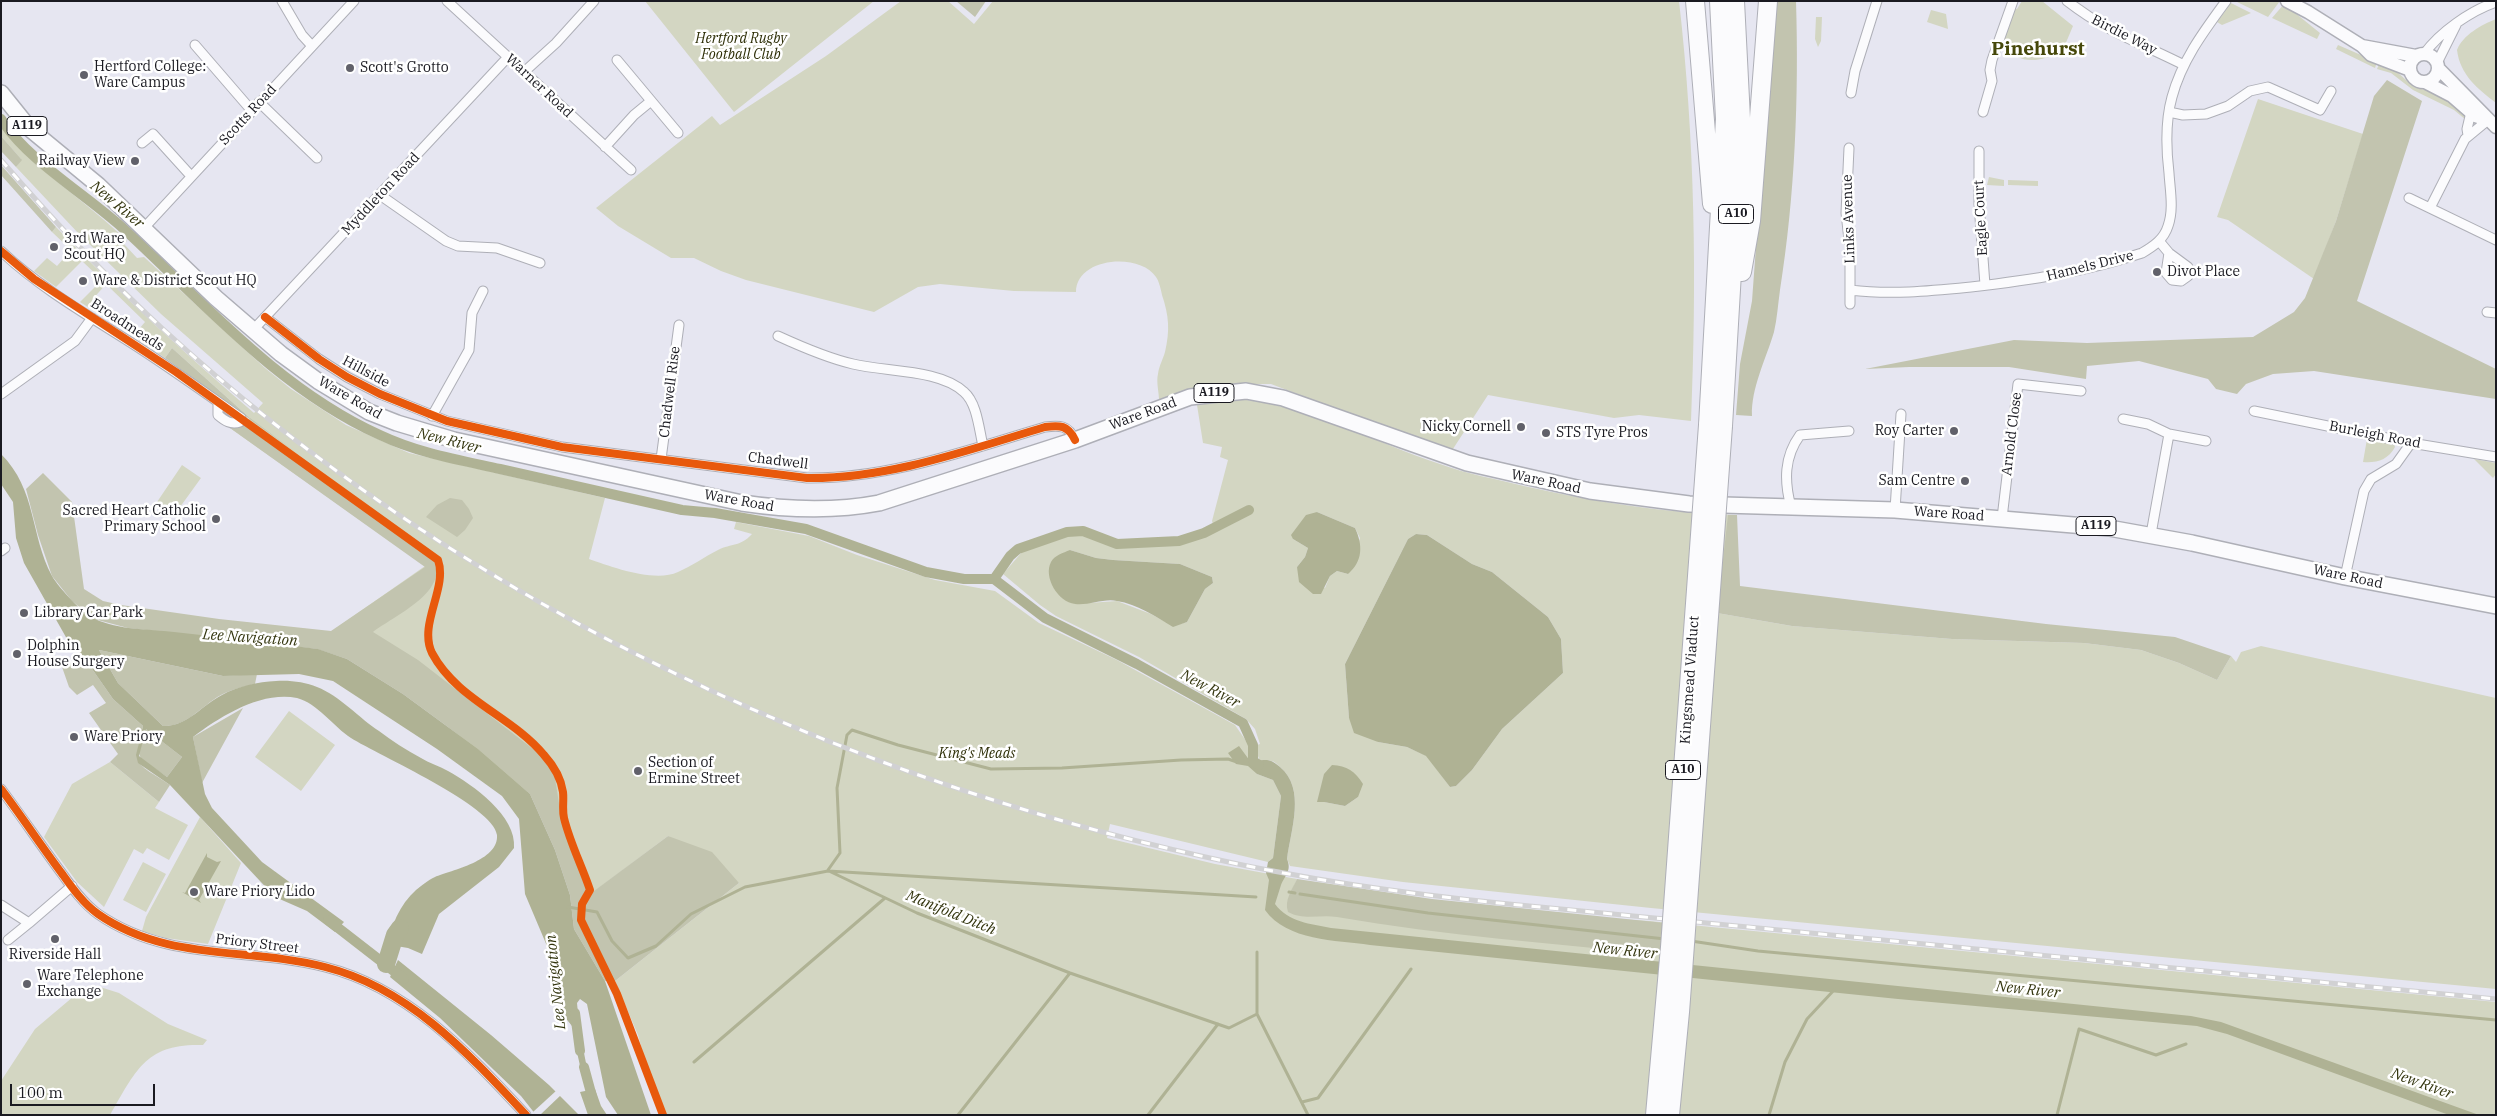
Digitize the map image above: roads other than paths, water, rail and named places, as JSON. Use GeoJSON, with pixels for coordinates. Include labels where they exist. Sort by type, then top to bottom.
{"type":"FeatureCollection","features":[{"type":"Feature","properties":{"kind":"highway"},"geometry":{"type":"LineString","coordinates":[[1696,1],[1717,289]]}},
{"type":"Feature","properties":{"kind":"highway","name":"A10"},"geometry":{"type":"LineString","coordinates":[[1716,425],[1717,289],[1725,120],[1720,1]]}},
{"type":"Feature","properties":{"kind":"highway","name":"A10"},"geometry":{"type":"LineString","coordinates":[[1716,425],[1729,343],[1741,119],[1735,1]]}},
{"type":"Feature","properties":{"kind":"highway"},"geometry":{"type":"LineString","coordinates":[[1729,343],[1751,222],[1768,1]]}},
{"type":"Feature","properties":{"kind":"highway","name":"Kingsmead Viaduct"},"geometry":{"type":"LineString","coordinates":[[1655,1115],[1716,425]]}},
{"type":"Feature","properties":{"kind":"highway","name":"Kingsmead Viaduct"},"geometry":{"type":"LineString","coordinates":[[1670,1115],[1681,1003],[1716,425]]}},
{"type":"Feature","properties":{"kind":"main road"},"geometry":{"type":"LineString","coordinates":[[2287,1],[2362,46],[2371,55],[2410,70],[2417,80],[2425,82],[2452,96],[2471,112],[2492,123]]}},
{"type":"Feature","properties":{"kind":"main road"},"geometry":{"type":"LineString","coordinates":[[2300,1],[2308,12]]}},
{"type":"Feature","properties":{"kind":"main road"},"geometry":{"type":"LineString","coordinates":[[2362,46],[2432,57],[2437,65],[2481,109],[2492,123]]}},
{"type":"Feature","properties":{"kind":"main road"},"geometry":{"type":"LineString","coordinates":[[2410,70],[2411,62],[2420,55]]}},
{"type":"Feature","properties":{"kind":"main road"},"geometry":{"type":"LineString","coordinates":[[2425,82],[2436,76],[2437,65]]}},
{"type":"Feature","properties":{"kind":"main road","name":"Ware Road"},"geometry":{"type":"LineString","coordinates":[[1,93],[30,129],[98,185],[253,330],[318,381],[369,412],[396,423],[454,440],[742,503],[778,508],[832,510],[878,503],[1075,440],[1190,397],[1246,391],[1283,398],[1468,463],[1550,484],[1624,497],[1689,504],[1895,510],[2075,524],[2151,534],[2345,577],[2496,606]]}},
{"type":"Feature","properties":{"kind":"street"},"geometry":{"type":"LineString","coordinates":[[282,1],[302,35],[312,46]]}},
{"type":"Feature","properties":{"kind":"street","name":"Scotts Road"},"geometry":{"type":"LineString","coordinates":[[143,229],[354,1]]}},
{"type":"Feature","properties":{"kind":"street","name":"Warner Road"},"geometry":{"type":"LineString","coordinates":[[447,1],[631,170]]}},
{"type":"Feature","properties":{"kind":"street"},"geometry":{"type":"LineString","coordinates":[[1851,92],[1855,71],[1877,1]]}},
{"type":"Feature","properties":{"kind":"street"},"geometry":{"type":"LineString","coordinates":[[1983,112],[1992,81],[1990,70],[1992,60],[2012,1]]}},
{"type":"Feature","properties":{"kind":"street","name":"Birdie Way"},"geometry":{"type":"LineString","coordinates":[[2067,1],[2095,23],[2184,65]]}},
{"type":"Feature","properties":{"kind":"street"},"geometry":{"type":"LineString","coordinates":[[2169,253],[2160,241],[2168,226],[2171,212],[2167,140],[2168,112],[2184,65],[2203,32],[2226,1]]}},
{"type":"Feature","properties":{"kind":"street"},"geometry":{"type":"LineString","coordinates":[[524,72],[556,43],[593,2]]}},
{"type":"Feature","properties":{"kind":"street"},"geometry":{"type":"LineString","coordinates":[[2420,55],[2446,30],[2477,10],[2496,2]]}},
{"type":"Feature","properties":{"kind":"street"},"geometry":{"type":"LineString","coordinates":[[2437,65],[2456,25]]}},
{"type":"Feature","properties":{"kind":"street"},"geometry":{"type":"LineString","coordinates":[[195,45],[252,111]]}},
{"type":"Feature","properties":{"kind":"street","name":"Myddleton Road"},"geometry":{"type":"LineString","coordinates":[[253,330],[508,57]]}},
{"type":"Feature","properties":{"kind":"street"},"geometry":{"type":"LineString","coordinates":[[617,60],[678,133]]}},
{"type":"Feature","properties":{"kind":"street"},"geometry":{"type":"LineString","coordinates":[[2168,112],[2184,115],[2212,113],[2228,106],[2250,90],[2262,87],[2274,88],[2295,101],[2320,110],[2331,90]]}},
{"type":"Feature","properties":{"kind":"street"},"geometry":{"type":"LineString","coordinates":[[605,147],[634,115],[651,101]]}},
{"type":"Feature","properties":{"kind":"street"},"geometry":{"type":"LineString","coordinates":[[260,102],[317,158]]}},
{"type":"Feature","properties":{"kind":"street"},"geometry":{"type":"LineString","coordinates":[[2430,208],[2468,135],[2467,130],[2471,112]]}},
{"type":"Feature","properties":{"kind":"street"},"geometry":{"type":"LineString","coordinates":[[2468,135],[2474,134],[2492,123]]}},
{"type":"Feature","properties":{"kind":"street"},"geometry":{"type":"LineString","coordinates":[[142,143],[153,134],[191,176]]}},
{"type":"Feature","properties":{"kind":"street","name":"Links Avenue"},"geometry":{"type":"LineString","coordinates":[[1849,148],[1846,213],[1850,248],[1850,304]]}},
{"type":"Feature","properties":{"kind":"street","name":"Eagle Court"},"geometry":{"type":"LineString","coordinates":[[1979,151],[1979,204],[1985,285]]}},
{"type":"Feature","properties":{"kind":"street"},"geometry":{"type":"LineString","coordinates":[[380,195],[446,241],[458,246],[497,248],[540,262]]}},
{"type":"Feature","properties":{"kind":"street"},"geometry":{"type":"LineString","coordinates":[[2409,198],[2496,240]]}},
{"type":"Feature","properties":{"kind":"street","name":"Hamels Drive"},"geometry":{"type":"LineString","coordinates":[[1850,290],[1884,294],[1923,293],[2078,272],[2142,253],[2160,241]]}},
{"type":"Feature","properties":{"kind":"street","name":"Broadmeads"},"geometry":{"type":"LineString","coordinates":[[1,251],[34,279],[218,402]]}},
{"type":"Feature","properties":{"kind":"street"},"geometry":{"type":"LineString","coordinates":[[432,416],[469,350],[472,313],[483,291]]}},
{"type":"Feature","properties":{"kind":"street","name":"Hillside"},"geometry":{"type":"LineString","coordinates":[[265,317],[319,359],[347,377],[380,394],[432,416],[467,426]]}},
{"type":"Feature","properties":{"kind":"street","name":"Broadmeads"},"geometry":{"type":"LineString","coordinates":[[1,394],[75,341],[92,318]]}},
{"type":"Feature","properties":{"kind":"street","name":"Chadwell Rise"},"geometry":{"type":"LineString","coordinates":[[661,459],[679,325]]}},
{"type":"Feature","properties":{"kind":"street"},"geometry":{"type":"LineString","coordinates":[[778,336],[837,360],[872,368],[936,378],[958,387],[967,394],[972,404],[983,446]]}},
{"type":"Feature","properties":{"kind":"street","name":"Arnold Close"},"geometry":{"type":"LineString","coordinates":[[2002,518],[2018,384],[2081,391]]}},
{"type":"Feature","properties":{"kind":"street","name":"Burleigh Road"},"geometry":{"type":"LineString","coordinates":[[2254,411],[2411,443],[2496,457]]}},
{"type":"Feature","properties":{"kind":"street"},"geometry":{"type":"LineString","coordinates":[[1895,510],[1901,414]]}},
{"type":"Feature","properties":{"kind":"street"},"geometry":{"type":"LineString","coordinates":[[2123,418],[2148,424],[2169,434],[2206,441]]}},
{"type":"Feature","properties":{"kind":"street","name":"Chadwell"},"geometry":{"type":"LineString","coordinates":[[467,426],[562,447],[807,478],[830,478],[925,462],[1045,427],[1061,425],[1070,430],[1075,440]]}},
{"type":"Feature","properties":{"kind":"street"},"geometry":{"type":"LineString","coordinates":[[1791,507],[1786,475],[1795,443],[1800,435],[1849,431]]}},
{"type":"Feature","properties":{"kind":"street"},"geometry":{"type":"LineString","coordinates":[[2151,534],[2169,434]]}},
{"type":"Feature","properties":{"kind":"street"},"geometry":{"type":"LineString","coordinates":[[2345,577],[2364,491],[2371,479],[2396,464],[2411,443]]}},
{"type":"Feature","properties":{"kind":"street","name":"Priory Street"},"geometry":{"type":"LineString","coordinates":[[1,789],[72,886],[97,914],[120,928],[146,939],[183,948],[279,958],[326,967],[392,994],[445,1035],[526,1115]]}},
{"type":"Feature","properties":{"kind":"street"},"geometry":{"type":"LineString","coordinates":[[8,940],[72,886]]}},
{"type":"Feature","properties":{"kind":"street"},"geometry":{"type":"LineString","coordinates":[[1,905],[29,923]]}},
{"type":"Feature","properties":{"kind":"waterway","name":"New River"},"geometry":{"type":"LineString","coordinates":[[1,119],[26,149],[125,230],[214,315],[276,370],[344,416],[380,435],[409,447],[439,455],[682,510],[715,513],[806,529],[926,572],[964,579],[994,579],[1045,618],[1137,664],[1243,723],[1253,745],[1253,761],[1259,765]]}},
{"type":"Feature","properties":{"kind":"waterway","name":"New River"},"geometry":{"type":"LineString","coordinates":[[994,579],[1010,556],[1018,549],[1067,532],[1083,531],[1117,544],[1179,541],[1204,533],[1249,510]]}},
{"type":"Feature","properties":{"kind":"waterway"},"geometry":{"type":"LineString","coordinates":[[828,870],[840,853],[837,788],[847,735],[852,730],[898,745],[991,769],[1062,768],[1181,760],[1228,759],[1237,762]]}},
{"type":"Feature","properties":{"kind":"waterway"},"geometry":{"type":"LineString","coordinates":[[568,907],[597,912],[612,941],[628,958],[656,946],[691,914],[745,887],[828,871],[1256,897]]}},
{"type":"Feature","properties":{"kind":"waterway","name":"Manifold Ditch"},"geometry":{"type":"LineString","coordinates":[[831,872],[917,913],[1070,973],[1229,1028],[1257,1014],[1308,1115]]}},
{"type":"Feature","properties":{"kind":"waterway"},"geometry":{"type":"LineString","coordinates":[[1289,892],[1295,893]]}},
{"type":"Feature","properties":{"kind":"waterway"},"geometry":{"type":"LineString","coordinates":[[1300,894],[1428,913],[1665,939]]}},
{"type":"Feature","properties":{"kind":"waterway"},"geometry":{"type":"LineString","coordinates":[[694,1062],[885,898]]}},
{"type":"Feature","properties":{"kind":"waterway"},"geometry":{"type":"LineString","coordinates":[[328,920],[404,979]]}},
{"type":"Feature","properties":{"kind":"waterway"},"geometry":{"type":"LineString","coordinates":[[386,964],[395,935],[400,928]]}},
{"type":"Feature","properties":{"kind":"waterway"},"geometry":{"type":"LineString","coordinates":[[1691,941],[1758,951],[2496,1020]]}},
{"type":"Feature","properties":{"kind":"waterway"},"geometry":{"type":"LineString","coordinates":[[1257,952],[1257,1014]]}},
{"type":"Feature","properties":{"kind":"waterway"},"geometry":{"type":"LineString","coordinates":[[1302,1102],[1318,1098],[1411,969]]}},
{"type":"Feature","properties":{"kind":"waterway"},"geometry":{"type":"LineString","coordinates":[[958,1115],[1070,973]]}},
{"type":"Feature","properties":{"kind":"waterway"},"geometry":{"type":"LineString","coordinates":[[1769,1115],[1785,1062],[1807,1019],[1835,989]]}},
{"type":"Feature","properties":{"kind":"waterway","name":"Lee Navigation"},"geometry":{"type":"LineString","coordinates":[[575,1013],[580,1051]]}},
{"type":"Feature","properties":{"kind":"waterway"},"geometry":{"type":"LineString","coordinates":[[1148,1115],[1218,1024]]}},
{"type":"Feature","properties":{"kind":"waterway"},"geometry":{"type":"LineString","coordinates":[[2057,1115],[2079,1029],[2156,1055],[2186,1044]]}},
{"type":"Feature","properties":{"kind":"waterway","name":"Lee Navigation"},"geometry":{"type":"LineString","coordinates":[[584,1067],[597,1115]]}},
{"type":"Feature","properties":{"kind":"railway"},"geometry":{"type":"LineString","coordinates":[[1,160],[79,247],[163,329],[276,425],[395,512],[520,591],[651,662],[786,724],[925,777],[1067,822],[1210,858],[1321,880],[1396,891],[1509,904],[2496,999]]}},
{"type":"Feature","properties":{"kind":"place","name":"Scott's Grotto"},"geometry":{"type":"Point","coordinates":[350,68]}},
{"type":"Feature","properties":{"kind":"place","name":"Hertford College: Ware Campus"},"geometry":{"type":"Point","coordinates":[84,75]}},
{"type":"Feature","properties":{"kind":"place","name":"Railway View"},"geometry":{"type":"Point","coordinates":[135,161]}},
{"type":"Feature","properties":{"kind":"place","name":"3rd Ware Scout HQ"},"geometry":{"type":"Point","coordinates":[54,247]}},
{"type":"Feature","properties":{"kind":"place","name":"Divot Place"},"geometry":{"type":"Point","coordinates":[2157,272]}},
{"type":"Feature","properties":{"kind":"place","name":"Ware & District Scout HQ"},"geometry":{"type":"Point","coordinates":[83,281]}},
{"type":"Feature","properties":{"kind":"place","name":"Nicky Cornell"},"geometry":{"type":"Point","coordinates":[1521,427]}},
{"type":"Feature","properties":{"kind":"place","name":"Roy Carter"},"geometry":{"type":"Point","coordinates":[1954,431]}},
{"type":"Feature","properties":{"kind":"place","name":"STS Tyre Pros"},"geometry":{"type":"Point","coordinates":[1546,433]}},
{"type":"Feature","properties":{"kind":"place","name":"Sam Centre"},"geometry":{"type":"Point","coordinates":[1965,481]}},
{"type":"Feature","properties":{"kind":"place","name":"Sacred Heart Catholic Primary School"},"geometry":{"type":"Point","coordinates":[216,519]}},
{"type":"Feature","properties":{"kind":"place","name":"Library Car Park"},"geometry":{"type":"Point","coordinates":[24,613]}},
{"type":"Feature","properties":{"kind":"place","name":"Dolphin House Surgery"},"geometry":{"type":"Point","coordinates":[17,654]}},
{"type":"Feature","properties":{"kind":"place","name":"Ware Priory"},"geometry":{"type":"Point","coordinates":[74,737]}},
{"type":"Feature","properties":{"kind":"place","name":"Section of Ermine Street"},"geometry":{"type":"Point","coordinates":[638,771]}},
{"type":"Feature","properties":{"kind":"place","name":"Ware Priory Lido"},"geometry":{"type":"Point","coordinates":[194,892]}},
{"type":"Feature","properties":{"kind":"place","name":"Riverside Hall"},"geometry":{"type":"Point","coordinates":[55,939]}},
{"type":"Feature","properties":{"kind":"place","name":"Ware Telephone Exchange"},"geometry":{"type":"Point","coordinates":[27,984]}},
{"type":"Feature","properties":{"kind":"district","name":"Pinehurst"},"geometry":{"type":"Point","coordinates":[2038,50]}},
{"type":"Feature","properties":{"kind":"park label","name":"Hertford Rugby Football Club"},"geometry":{"type":"Point","coordinates":[741,48]}},
{"type":"Feature","properties":{"kind":"park label","name":"King's Meads"},"geometry":{"type":"Point","coordinates":[977,754]}}]}
